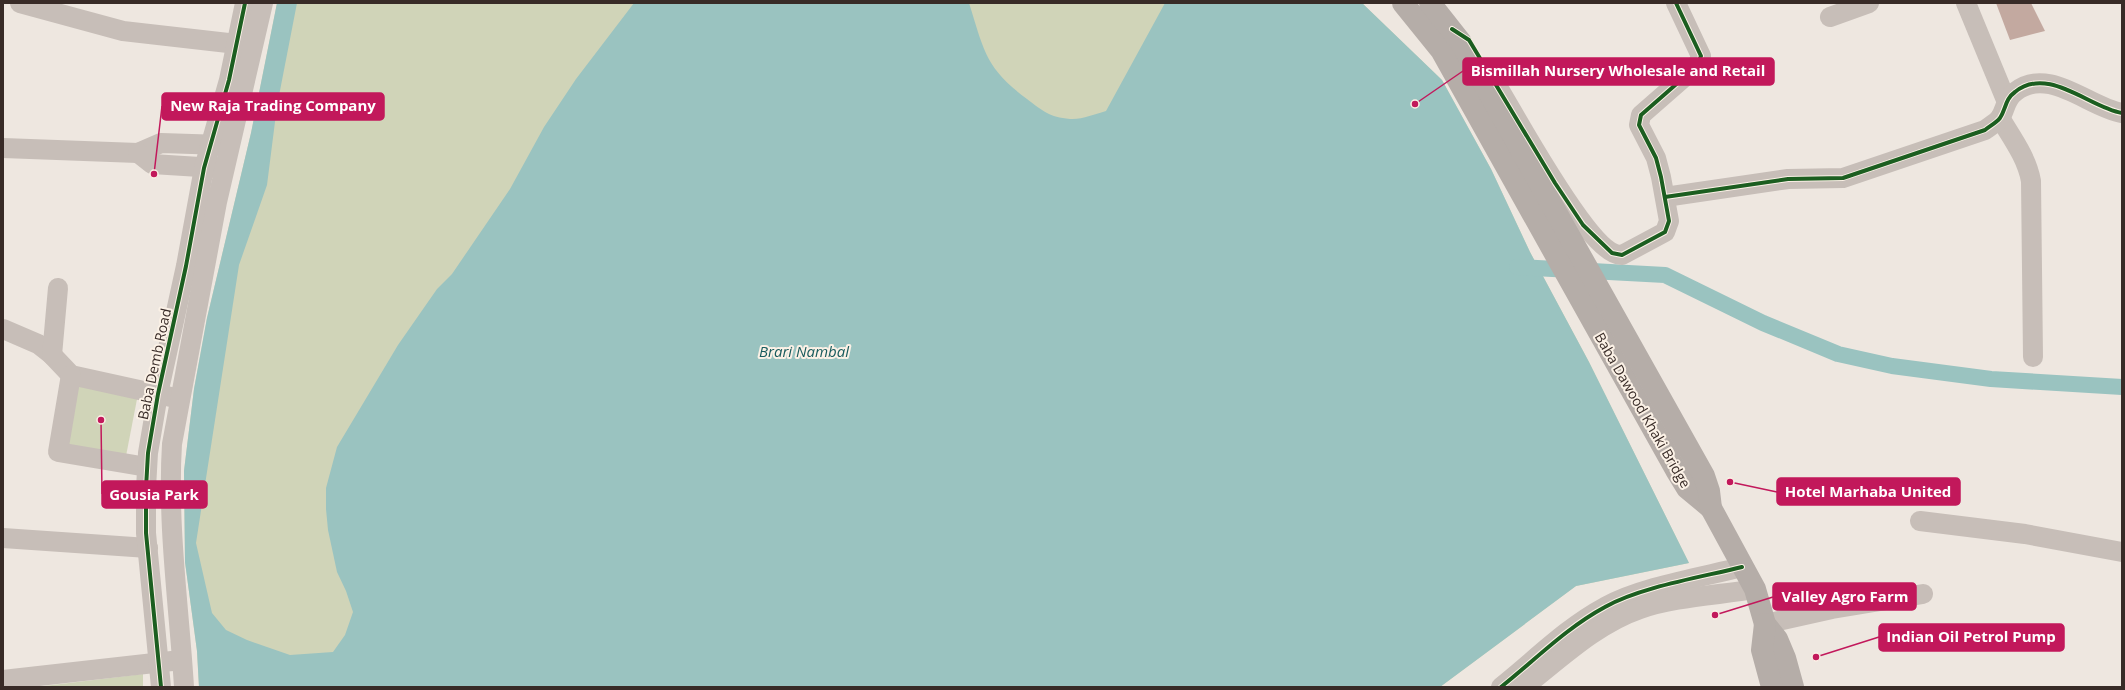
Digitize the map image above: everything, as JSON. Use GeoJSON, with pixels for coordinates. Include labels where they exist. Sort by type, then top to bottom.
{"type":"FeatureCollection","features":[{"type":"Feature","properties":{"kind":"main road"},"geometry":{"type":"LineString","coordinates":[[1403,3],[1451,40]]}},
{"type":"Feature","properties":{"kind":"main road"},"geometry":{"type":"LineString","coordinates":[[1430,3],[1451,40]]}},
{"type":"Feature","properties":{"kind":"main road","name":"Baba Dawood Khaki Bridge"},"geometry":{"type":"LineString","coordinates":[[1451,40],[1694,459],[1709,490],[1711,508]]}},
{"type":"Feature","properties":{"kind":"main road","name":"Baba Dawood Khaki Bridge"},"geometry":{"type":"LineString","coordinates":[[1451,40],[1676,470],[1687,488],[1711,508]]}},
{"type":"Feature","properties":{"kind":"main road"},"geometry":{"type":"LineString","coordinates":[[1711,508],[1755,589],[1765,624],[1780,646],[1793,687]]}},
{"type":"Feature","properties":{"kind":"main road"},"geometry":{"type":"LineString","coordinates":[[1765,624],[1762,650],[1772,687]]}},
{"type":"Feature","properties":{"kind":"street"},"geometry":{"type":"LineString","coordinates":[[20,3],[122,31],[237,44]]}},
{"type":"Feature","properties":{"kind":"street","name":"Baba Demb Road"},"geometry":{"type":"LineString","coordinates":[[161,687],[148,548],[146,488],[147,467],[158,394],[204,168],[229,80],[245,3]]}},
{"type":"Feature","properties":{"kind":"street"},"geometry":{"type":"LineString","coordinates":[[184,687],[173,562],[170,476],[172,444],[179,398],[225,169],[263,3]]}},
{"type":"Feature","properties":{"kind":"street"},"geometry":{"type":"LineString","coordinates":[[1451,40],[1469,40],[1555,183],[1583,225],[1612,253],[1622,255],[1665,232],[1669,221],[1656,158],[1639,125],[1639,120],[1641,115],[1697,66],[1700,61],[1701,56],[1676,3]]}},
{"type":"Feature","properties":{"kind":"street"},"geometry":{"type":"LineString","coordinates":[[1830,17],[1869,3]]}},
{"type":"Feature","properties":{"kind":"street"},"geometry":{"type":"LineString","coordinates":[[1966,3],[2003,109],[2029,169],[2031,181],[2033,357]]}},
{"type":"Feature","properties":{"kind":"street"},"geometry":{"type":"LineString","coordinates":[[1665,197],[1788,179],[1830,179],[1850,176],[1985,130],[2003,109],[2015,91],[2025,86],[2053,85],[2066,89],[2110,110],[2122,114]]}},
{"type":"Feature","properties":{"kind":"street"},"geometry":{"type":"LineString","coordinates":[[3,148],[138,153],[161,143],[230,145]]}},
{"type":"Feature","properties":{"kind":"street"},"geometry":{"type":"LineString","coordinates":[[138,153],[152,164],[225,169]]}},
{"type":"Feature","properties":{"kind":"street"},"geometry":{"type":"LineString","coordinates":[[52,355],[58,288]]}},
{"type":"Feature","properties":{"kind":"street"},"geometry":{"type":"LineString","coordinates":[[3,330],[38,344],[52,355],[70,375],[179,398]]}},
{"type":"Feature","properties":{"kind":"street"},"geometry":{"type":"LineString","coordinates":[[70,375],[58,452],[147,467]]}},
{"type":"Feature","properties":{"kind":"street"},"geometry":{"type":"LineString","coordinates":[[1920,521],[2025,534],[2122,552]]}},
{"type":"Feature","properties":{"kind":"street"},"geometry":{"type":"LineString","coordinates":[[3,538],[148,548]]}},
{"type":"Feature","properties":{"kind":"street"},"geometry":{"type":"LineString","coordinates":[[1501,687],[1577,624],[1606,606],[1632,595],[1742,567]]}},
{"type":"Feature","properties":{"kind":"street"},"geometry":{"type":"LineString","coordinates":[[1524,687],[1593,634],[1616,619],[1641,608],[1755,589]]}},
{"type":"Feature","properties":{"kind":"street"},"geometry":{"type":"LineString","coordinates":[[1765,624],[1832,609],[1923,594]]}},
{"type":"Feature","properties":{"kind":"street"},"geometry":{"type":"LineString","coordinates":[[3,680],[159,664],[182,660]]}},
{"type":"Feature","properties":{"kind":"green space","name":"Brari Nambal"},"geometry":{"type":"Polygon","coordinates":[[[277,3],[1362,3],[1442,80],[1491,169],[1530,252],[1589,362],[1689,563],[1576,586],[1440,687],[199,687],[197,651],[185,562],[184,471],[194,389],[207,318],[251,133],[277,3]]]}},
{"type":"Feature","properties":{"kind":"green space"},"geometry":{"type":"Polygon","coordinates":[[[76,384],[138,394],[126,456],[65,446],[76,384]]]}},
{"type":"Feature","properties":{"kind":"green space"},"geometry":{"type":"Polygon","coordinates":[[[143,674],[143,687],[36,687],[143,674]]]}},
{"type":"Feature","properties":{"kind":"water","name":"Brari Nambal"},"geometry":{"type":"Polygon","coordinates":[[[277,3],[297,3],[277,106],[267,185],[239,265],[196,543],[212,613],[226,630],[247,640],[290,655],[333,652],[345,635],[353,612],[346,591],[337,572],[328,530],[326,509],[326,488],[337,447],[398,345],[437,289],[452,274],[510,189],[544,127],[576,79],[634,3],[969,3],[983,46],[988,57],[1002,78],[1027,99],[1047,113],[1057,117],[1074,119],[1083,118],[1106,111],[1165,3],[1362,3],[1442,80],[1491,169],[1530,252],[1589,362],[1689,563],[1576,586],[1440,687],[199,687],[197,651],[185,562],[184,471],[194,389],[207,318],[251,133],[277,3]]]}},
{"type":"Feature","properties":{"kind":"building"},"geometry":{"type":"Polygon","coordinates":[[[1996,3],[2031,3],[2045,31],[2010,40],[1996,3]]]}},
{"type":"Feature","properties":{"kind":"waterway"},"geometry":{"type":"LineString","coordinates":[[1517,267],[1665,275],[1763,323],[1838,354],[1892,366],[1991,379],[2122,387]]}},
{"type":"Feature","properties":{"kind":"cycle path"},"geometry":{"type":"LineString","coordinates":[[161,687],[146,533],[148,453],[158,394],[186,266],[204,168],[229,80],[245,3]]}},
{"type":"Feature","properties":{"kind":"cycle path"},"geometry":{"type":"LineString","coordinates":[[1452,29],[1469,40],[1555,183],[1583,225],[1612,253],[1622,255],[1665,232],[1669,221],[1656,158],[1639,125],[1641,115],[1697,66],[1701,56],[1676,3]]}},
{"type":"Feature","properties":{"kind":"cycle path"},"geometry":{"type":"LineString","coordinates":[[1665,197],[1788,179],[1843,178],[1985,130],[2000,118],[2009,98],[2015,92],[2028,85],[2041,83],[2055,85],[2069,90],[2110,110],[2122,113]]}},
{"type":"Feature","properties":{"kind":"cycle path"},"geometry":{"type":"LineString","coordinates":[[1501,687],[1564,634],[1591,615],[1619,600],[1653,588],[1742,567]]}},
{"type":"Feature","properties":{"kind":"place","name":"Bismillah Nursery Wholesale and Retail"},"geometry":{"type":"Point","coordinates":[1415,104]}},
{"type":"Feature","properties":{"kind":"place","name":"New Raja Trading Company"},"geometry":{"type":"Point","coordinates":[154,174]}},
{"type":"Feature","properties":{"kind":"place","name":"Gousia Park"},"geometry":{"type":"Point","coordinates":[101,420]}},
{"type":"Feature","properties":{"kind":"place","name":"Hotel Marhaba United"},"geometry":{"type":"Point","coordinates":[1730,482]}},
{"type":"Feature","properties":{"kind":"place","name":"Valley Agro Farm"},"geometry":{"type":"Point","coordinates":[1715,615]}},
{"type":"Feature","properties":{"kind":"place","name":"Indian Oil Petrol Pump"},"geometry":{"type":"Point","coordinates":[1816,657]}}]}
